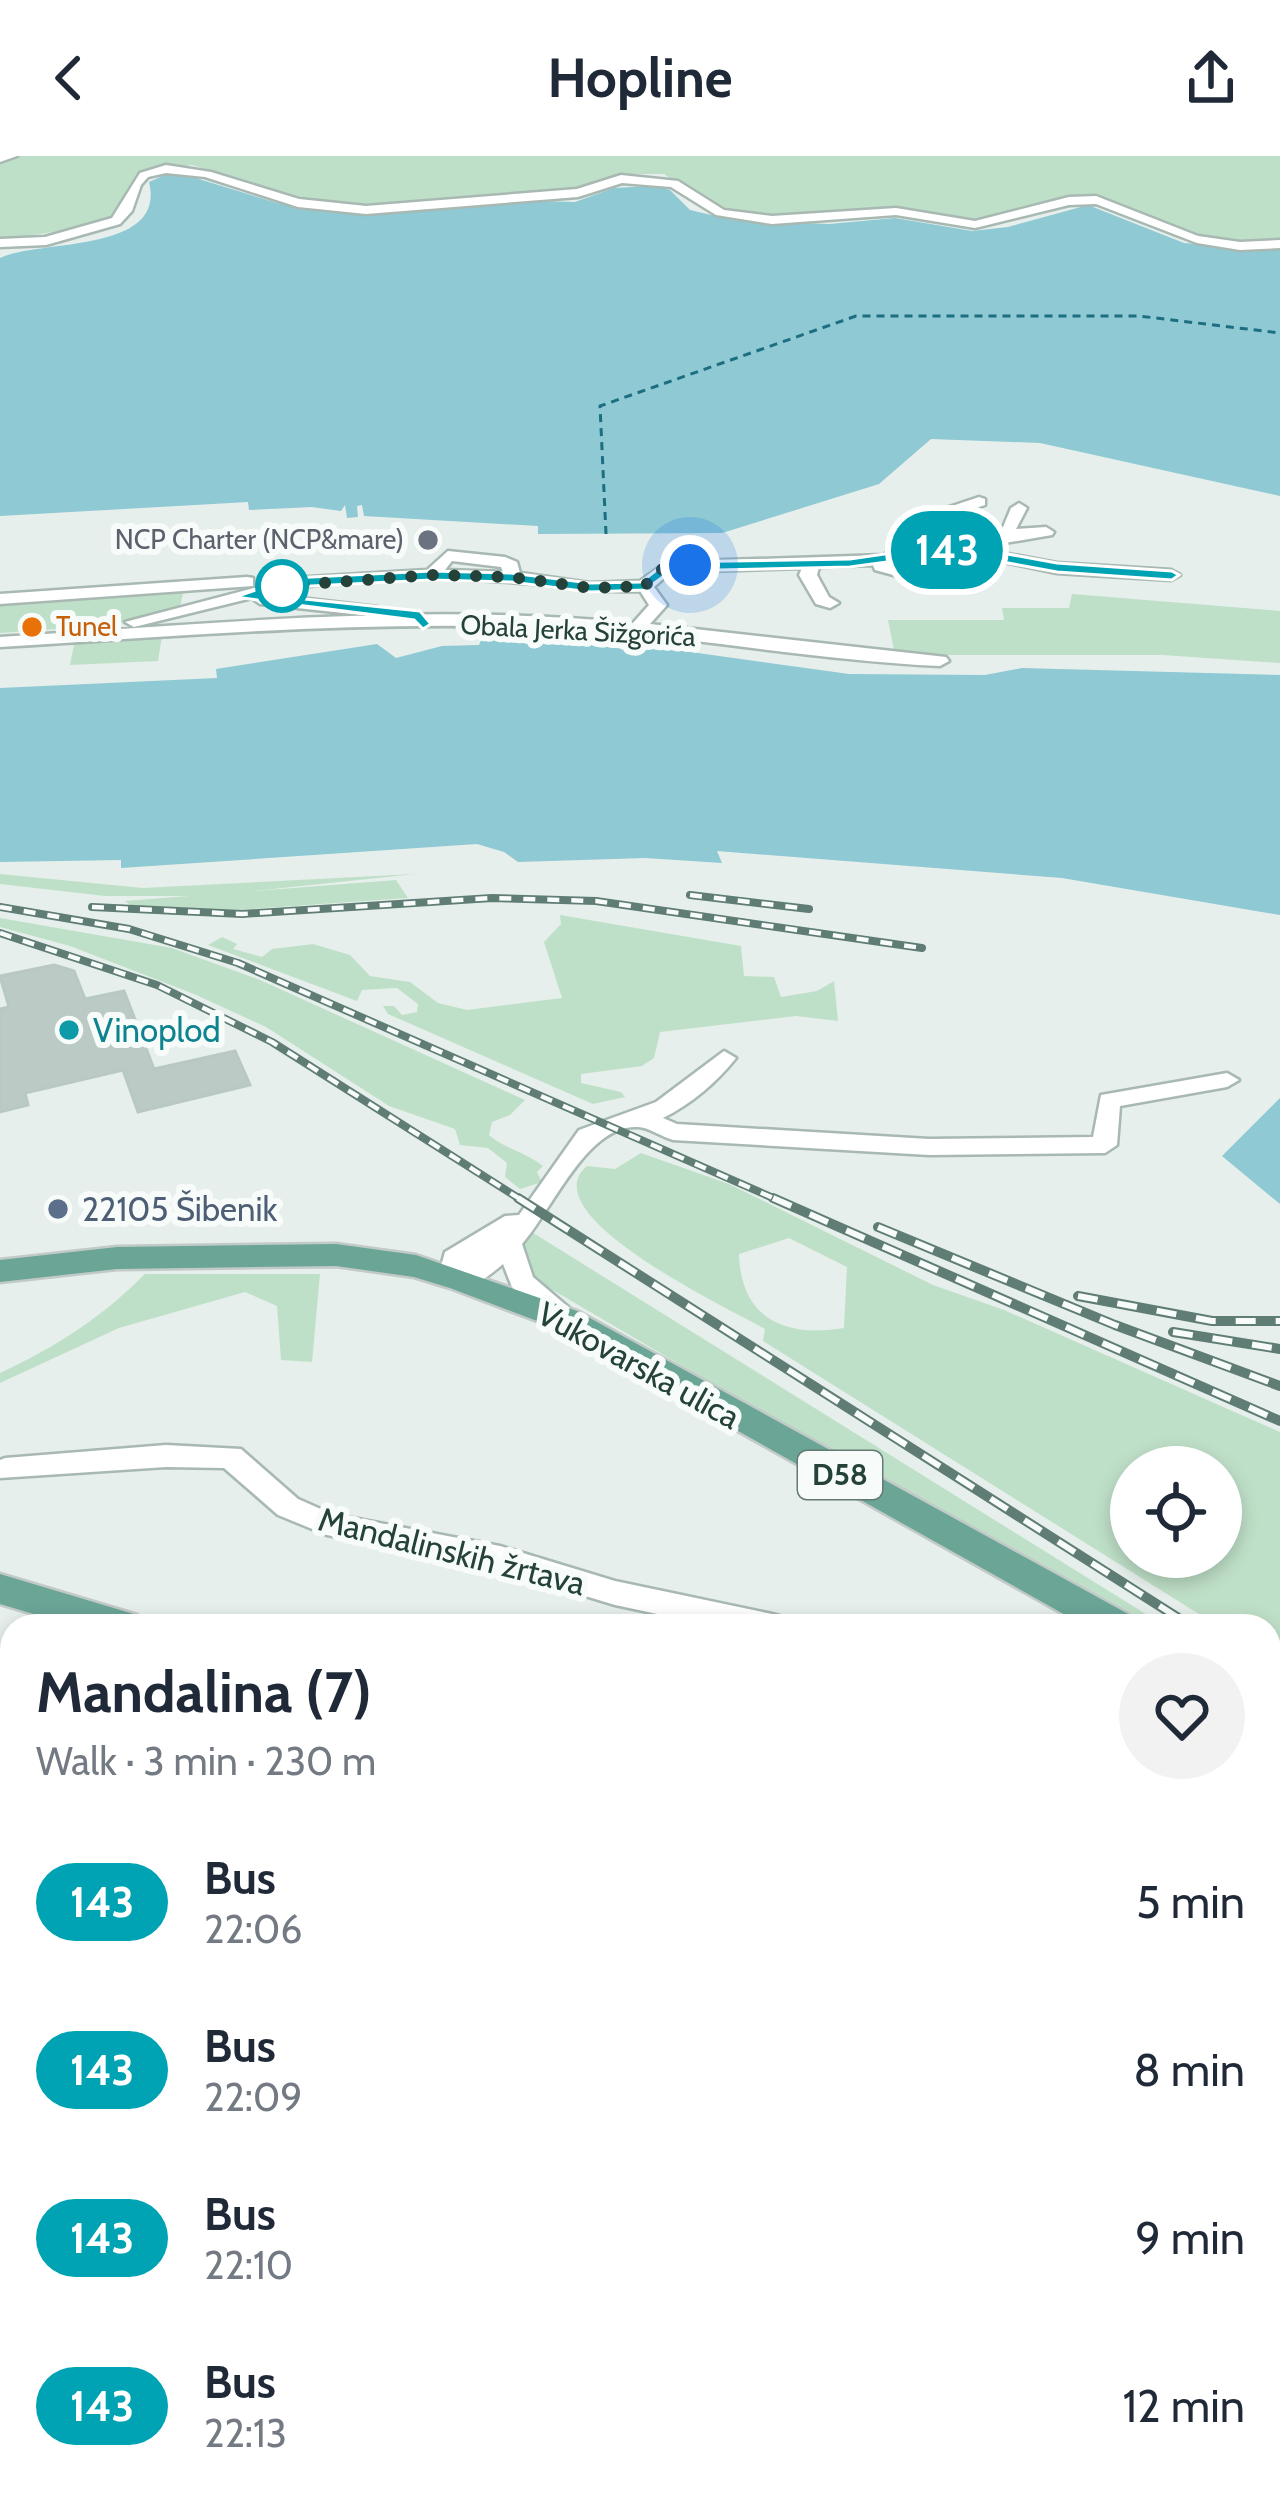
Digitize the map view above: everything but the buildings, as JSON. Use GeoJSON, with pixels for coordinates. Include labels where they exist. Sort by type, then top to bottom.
{"type":"FeatureCollection","features":[{"type":"Feature","properties":{"kind":"main road","name":"Vukovarska ulica"},"geometry":{"type":"LineString","coordinates":[[0,1249],[67,1248],[117,1258]]}},
{"type":"Feature","properties":{"kind":"main road","name":"Vukovarska ulica"},"geometry":{"type":"LineString","coordinates":[[0,1271],[117,1258],[336,1255],[416,1266],[565,1319],[1096,1614]]}},
{"type":"Feature","properties":{"kind":"main road"},"geometry":{"type":"LineString","coordinates":[[0,1589],[84,1614]]}},
{"type":"Feature","properties":{"kind":"street"},"geometry":{"type":"LineString","coordinates":[[0,159],[11,156]]}},
{"type":"Feature","properties":{"kind":"street"},"geometry":{"type":"LineString","coordinates":[[0,243],[46,241],[98,229],[126,211],[135,184],[144,175],[184,169],[298,203],[366,210],[578,193],[638,178],[674,184],[683,196],[710,211],[767,220],[818,220],[882,211],[967,226],[1057,203],[1097,200],[1198,239],[1280,244]]}},
{"type":"Feature","properties":{"kind":"street"},"geometry":{"type":"LineString","coordinates":[[878,561],[915,542],[946,513],[979,502]]}},
{"type":"Feature","properties":{"kind":"street"},"geometry":{"type":"LineString","coordinates":[[1010,535],[1008,529],[1019,508]]}},
{"type":"Feature","properties":{"kind":"street"},"geometry":{"type":"LineString","coordinates":[[0,598],[431,575],[448,556],[505,562],[511,566],[511,577],[590,588],[645,586],[667,567],[878,561],[1046,532]]}},
{"type":"Feature","properties":{"kind":"street"},"geometry":{"type":"LineString","coordinates":[[953,548],[1057,568],[1172,575]]}},
{"type":"Feature","properties":{"kind":"street"},"geometry":{"type":"LineString","coordinates":[[878,561],[956,587]]}},
{"type":"Feature","properties":{"kind":"street"},"geometry":{"type":"LineString","coordinates":[[812,563],[808,575],[823,600],[830,603]]}},
{"type":"Feature","properties":{"kind":"street"},"geometry":{"type":"LineString","coordinates":[[75,637],[292,583]]}},
{"type":"Feature","properties":{"kind":"street"},"geometry":{"type":"LineString","coordinates":[[590,588],[630,628],[658,605],[645,586]]}},
{"type":"Feature","properties":{"kind":"street"},"geometry":{"type":"LineString","coordinates":[[242,597],[420,616],[423,624]]}},
{"type":"Feature","properties":{"kind":"street","name":"Obala Jerka Šižgorića"},"geometry":{"type":"LineString","coordinates":[[0,642],[423,624],[630,628],[879,659],[940,661]]}},
{"type":"Feature","properties":{"kind":"street"},"geometry":{"type":"LineString","coordinates":[[529,1214],[454,1258],[456,1279],[490,1263],[509,1243],[551,1190],[573,1149],[590,1134],[641,1118],[705,1080],[724,1058]]}},
{"type":"Feature","properties":{"kind":"street"},"geometry":{"type":"LineString","coordinates":[[641,1118],[674,1132],[929,1148],[1106,1145],[1109,1100],[1227,1080]]}},
{"type":"Feature","properties":{"kind":"street"},"geometry":{"type":"LineString","coordinates":[[509,1243],[521,1281],[565,1319]]}},
{"type":"Feature","properties":{"kind":"street","name":"Mandalinskih žrtava"},"geometry":{"type":"LineString","coordinates":[[5,1469],[147,1457],[232,1457],[289,1508],[327,1524],[500,1558],[615,1593],[715,1614]]}},
{"type":"Feature","properties":{"kind":"green space"},"geometry":{"type":"Polygon","coordinates":[[[0,156],[1280,156],[1280,239],[1229,241],[1178,230],[1104,197],[1066,196],[976,221],[947,220],[901,207],[813,217],[761,215],[714,208],[664,174],[626,174],[575,191],[367,206],[312,200],[192,165],[139,173],[105,224],[0,240],[0,156]]]}},
{"type":"Feature","properties":{"kind":"green space"},"geometry":{"type":"Polygon","coordinates":[[[184,589],[180,607],[112,625],[0,633],[0,600],[184,589]]]}},
{"type":"Feature","properties":{"kind":"green space"},"geometry":{"type":"Polygon","coordinates":[[[1072,594],[1280,611],[1280,663],[1162,655],[895,655],[888,620],[1004,620],[1002,608],[1069,608],[1072,594]]]}},
{"type":"Feature","properties":{"kind":"green space"},"geometry":{"type":"Polygon","coordinates":[[[162,636],[158,661],[70,665],[75,640],[162,636]]]}},
{"type":"Feature","properties":{"kind":"green space"},"geometry":{"type":"Polygon","coordinates":[[[0,874],[143,888],[415,874],[207,896],[105,896],[0,884],[0,874]]]}},
{"type":"Feature","properties":{"kind":"green space"},"geometry":{"type":"Polygon","coordinates":[[[396,880],[408,898],[223,911],[133,907],[125,901],[396,880]]]}},
{"type":"Feature","properties":{"kind":"green space"},"geometry":{"type":"Polygon","coordinates":[[[560,915],[741,946],[744,976],[774,977],[781,997],[817,991],[834,981],[838,1021],[796,1016],[660,1032],[654,1058],[642,1066],[581,1074],[581,1083],[625,1097],[593,1104],[388,1014],[383,1006],[394,1006],[402,1015],[417,1012],[418,1004],[397,988],[362,990],[357,1001],[208,945],[222,937],[237,944],[233,949],[262,957],[272,949],[313,944],[350,955],[370,976],[410,982],[438,1003],[467,1010],[562,998],[544,942],[561,924],[560,915]]]}},
{"type":"Feature","properties":{"kind":"green space"},"geometry":{"type":"Polygon","coordinates":[[[0,918],[172,948],[260,980],[525,1100],[510,1115],[492,1122],[489,1135],[543,1166],[537,1172],[542,1182],[520,1189],[505,1177],[507,1163],[488,1148],[460,1145],[455,1129],[389,1106],[266,1027],[70,946],[0,927],[0,918]]]}},
{"type":"Feature","properties":{"kind":"green space"},"geometry":{"type":"Polygon","coordinates":[[[641,1153],[729,1184],[933,1285],[1004,1310],[1280,1432],[1280,1614],[1199,1614],[1141,1578],[1242,1578],[1242,1446],[1110,1446],[1110,1558],[763,1341],[765,1329],[642,1259],[586,1209],[577,1186],[587,1166],[615,1169],[641,1153]],[[789,1238],[739,1254],[748,1294],[770,1319],[803,1330],[844,1328],[847,1267],[789,1238]]]}},
{"type":"Feature","properties":{"kind":"green space"},"geometry":{"type":"Polygon","coordinates":[[[530,1231],[1146,1614],[1134,1614],[764,1414],[534,1279],[522,1266],[518,1249],[530,1231]]]}},
{"type":"Feature","properties":{"kind":"green space"},"geometry":{"type":"Polygon","coordinates":[[[145,1274],[320,1274],[312,1362],[281,1360],[277,1306],[245,1292],[119,1328],[0,1383],[0,1373],[77,1330],[145,1274]]]}},
{"type":"Feature","properties":{"kind":"water"},"geometry":{"type":"Polygon","coordinates":[[[165,175],[189,176],[277,203],[344,213],[507,200],[575,202],[614,188],[653,186],[670,190],[690,210],[732,220],[829,224],[895,218],[972,231],[1008,227],[1088,205],[1184,243],[1280,250],[1280,496],[1040,443],[931,439],[879,484],[722,533],[538,534],[538,526],[364,516],[362,505],[357,506],[358,517],[347,518],[345,505],[341,511],[312,507],[249,510],[248,502],[0,516],[0,258],[120,233],[139,222],[149,205],[149,182],[165,175]]]}},
{"type":"Feature","properties":{"kind":"water"},"geometry":{"type":"Polygon","coordinates":[[[482,638],[619,643],[627,651],[633,644],[849,674],[985,675],[1022,668],[1280,675],[1280,915],[1062,878],[717,851],[722,863],[645,858],[518,862],[477,844],[121,868],[121,860],[0,862],[0,688],[217,678],[216,669],[377,644],[396,658],[442,646],[479,645],[482,638]]]}},
{"type":"Feature","properties":{"kind":"water"},"geometry":{"type":"Polygon","coordinates":[[[1280,1098],[1280,1204],[1222,1156],[1280,1098]]]}},
{"type":"Feature","properties":{"kind":"ferry route"},"geometry":{"type":"LineString","coordinates":[[606,534],[600,406],[856,316],[1139,316],[1280,333]]}},
{"type":"Feature","properties":{"kind":"railway"},"geometry":{"type":"LineString","coordinates":[[690,895],[809,909]]}},
{"type":"Feature","properties":{"kind":"railway"},"geometry":{"type":"LineString","coordinates":[[92,907],[242,914],[492,898],[596,901],[922,948]]}},
{"type":"Feature","properties":{"kind":"railway"},"geometry":{"type":"LineString","coordinates":[[0,907],[129,929],[238,963],[780,1201]]}},
{"type":"Feature","properties":{"kind":"railway"},"geometry":{"type":"LineString","coordinates":[[0,933],[157,985],[272,1042],[523,1201]]}},
{"type":"Feature","properties":{"kind":"railway"},"geometry":{"type":"LineString","coordinates":[[518,1198],[1172,1614]]}},
{"type":"Feature","properties":{"kind":"railway"},"geometry":{"type":"LineString","coordinates":[[773,1198],[1280,1421]]}},
{"type":"Feature","properties":{"kind":"railway"},"geometry":{"type":"LineString","coordinates":[[878,1227],[1115,1325],[1280,1386]]}},
{"type":"Feature","properties":{"kind":"railway"},"geometry":{"type":"LineString","coordinates":[[1078,1296],[1212,1321],[1280,1321]]}},
{"type":"Feature","properties":{"kind":"railway"},"geometry":{"type":"LineString","coordinates":[[1173,1332],[1280,1349]]}},
{"type":"Feature","properties":{"kind":"bus line","name":"143"},"geometry":{"type":"LineString","coordinates":[[423,624],[420,616],[242,597],[292,583],[431,575],[511,577],[590,588],[645,586],[658,570],[667,567],[850,563],[904,559],[953,548],[1057,568],[1172,575]]}},
{"type":"Feature","properties":{"kind":"place","name":"NCP Charter (NCP&mare)"},"geometry":{"type":"Point","coordinates":[428,540]}},
{"type":"Feature","properties":{"kind":"place","name":"Tunel"},"geometry":{"type":"Point","coordinates":[32,627]}},
{"type":"Feature","properties":{"kind":"place","name":"Vinoplod"},"geometry":{"type":"Point","coordinates":[69,1030]}},
{"type":"Feature","properties":{"kind":"place","name":"22105 Šibenik"},"geometry":{"type":"Point","coordinates":[58,1209]}},
{"type":"Feature","properties":{"kind":"route"},"geometry":{"type":"LineString","coordinates":[[282,586],[431,575],[511,577],[590,588],[645,586],[658,570],[690,565]]}}]}
